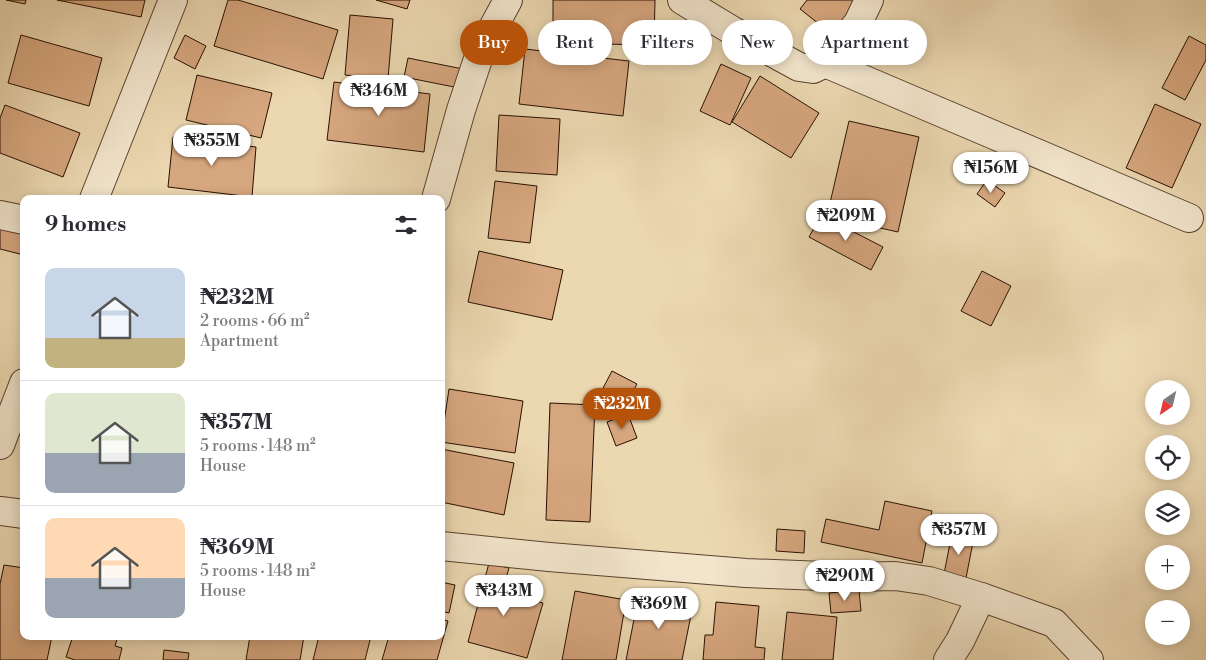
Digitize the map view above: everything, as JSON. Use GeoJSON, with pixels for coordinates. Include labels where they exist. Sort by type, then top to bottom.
{"type":"FeatureCollection","features":[{"type":"Feature","properties":{"kind":"street"},"geometry":{"type":"LineString","coordinates":[[96,195],[173,0]]}},
{"type":"Feature","properties":{"kind":"street"},"geometry":{"type":"LineString","coordinates":[[437,195],[461,110],[481,50],[508,0]]}},
{"type":"Feature","properties":{"kind":"street"},"geometry":{"type":"LineString","coordinates":[[682,0],[733,31],[799,67],[813,69],[821,65]]}},
{"type":"Feature","properties":{"kind":"street"},"geometry":{"type":"LineString","coordinates":[[859,20],[869,0]]}},
{"type":"Feature","properties":{"kind":"street"},"geometry":{"type":"LineString","coordinates":[[830,65],[1189,218]]}},
{"type":"Feature","properties":{"kind":"street"},"geometry":{"type":"LineString","coordinates":[[0,214],[20,219]]}},
{"type":"Feature","properties":{"kind":"street"},"geometry":{"type":"LineString","coordinates":[[0,445],[20,393]]}},
{"type":"Feature","properties":{"kind":"street"},"geometry":{"type":"LineString","coordinates":[[0,511],[20,514]]}},
{"type":"Feature","properties":{"kind":"street"},"geometry":{"type":"LineString","coordinates":[[445,546],[746,573],[849,577],[895,576],[929,581],[1054,623],[1089,660]]}},
{"type":"Feature","properties":{"kind":"street"},"geometry":{"type":"LineString","coordinates":[[948,660],[960,641],[981,597]]}},
{"type":"Feature","properties":{"kind":"building"},"geometry":{"type":"Polygon","coordinates":[[[6,0],[26,0],[25,4],[6,0]]]}},
{"type":"Feature","properties":{"kind":"building"},"geometry":{"type":"Polygon","coordinates":[[[57,0],[145,0],[141,17],[57,0]]]}},
{"type":"Feature","properties":{"kind":"building"},"geometry":{"type":"Polygon","coordinates":[[[228,0],[238,0],[338,30],[323,79],[214,46],[228,0]]]}},
{"type":"Feature","properties":{"kind":"building"},"geometry":{"type":"Polygon","coordinates":[[[376,0],[410,0],[407,9],[376,0]]]}},
{"type":"Feature","properties":{"kind":"building"},"geometry":{"type":"Polygon","coordinates":[[[553,0],[655,0],[655,20],[622,20],[622,44],[612,44],[612,20],[553,20],[553,0]]]}},
{"type":"Feature","properties":{"kind":"building"},"geometry":{"type":"Polygon","coordinates":[[[807,0],[860,0],[845,20],[814,20],[800,9],[807,0]]]}},
{"type":"Feature","properties":{"kind":"building"},"geometry":{"type":"Polygon","coordinates":[[[350,15],[393,19],[388,79],[345,75],[350,15]]]}},
{"type":"Feature","properties":{"kind":"building"},"geometry":{"type":"Polygon","coordinates":[[[21,35],[102,58],[89,106],[8,83],[21,35]]]}},
{"type":"Feature","properties":{"kind":"building"},"geometry":{"type":"Polygon","coordinates":[[[185,35],[206,46],[195,69],[174,58],[185,35]]]}},
{"type":"Feature","properties":{"kind":"building"},"geometry":{"type":"Polygon","coordinates":[[[1189,36],[1206,45],[1206,60],[1185,100],[1162,88],[1189,36]]]}},
{"type":"Feature","properties":{"kind":"building"},"geometry":{"type":"Polygon","coordinates":[[[528,49],[538,50],[538,65],[612,65],[612,59],[622,60],[622,65],[629,65],[623,116],[519,104],[523,65],[528,65],[528,49]]]}},
{"type":"Feature","properties":{"kind":"building"},"geometry":{"type":"Polygon","coordinates":[[[408,58],[468,70],[464,89],[404,77],[408,58]]]}},
{"type":"Feature","properties":{"kind":"building"},"geometry":{"type":"Polygon","coordinates":[[[721,64],[751,78],[730,125],[700,111],[721,64]]]}},
{"type":"Feature","properties":{"kind":"building"},"geometry":{"type":"Polygon","coordinates":[[[197,75],[272,93],[261,138],[186,120],[197,75]]]}},
{"type":"Feature","properties":{"kind":"building"},"geometry":{"type":"Polygon","coordinates":[[[760,76],[819,113],[791,158],[732,122],[760,76]]]}},
{"type":"Feature","properties":{"kind":"building"},"geometry":{"type":"Polygon","coordinates":[[[334,82],[430,94],[424,152],[327,140],[334,82]]]}},
{"type":"Feature","properties":{"kind":"building"},"geometry":{"type":"Polygon","coordinates":[[[1155,104],[1201,124],[1172,188],[1126,168],[1155,104]]]}},
{"type":"Feature","properties":{"kind":"building"},"geometry":{"type":"Polygon","coordinates":[[[5,105],[80,133],[63,177],[0,153],[0,118],[5,105]]]}},
{"type":"Feature","properties":{"kind":"building"},"geometry":{"type":"Polygon","coordinates":[[[499,115],[560,119],[557,175],[496,171],[499,115]]]}},
{"type":"Feature","properties":{"kind":"building"},"geometry":{"type":"Polygon","coordinates":[[[849,121],[919,137],[898,232],[827,216],[849,121]]]}},
{"type":"Feature","properties":{"kind":"building"},"geometry":{"type":"Polygon","coordinates":[[[173,137],[256,147],[252,195],[235,195],[168,187],[173,137]]]}},
{"type":"Feature","properties":{"kind":"building"},"geometry":{"type":"Polygon","coordinates":[[[987,180],[1005,193],[995,207],[977,194],[987,180]]]}},
{"type":"Feature","properties":{"kind":"building"},"geometry":{"type":"Polygon","coordinates":[[[495,181],[537,186],[530,243],[488,238],[495,181]]]}},
{"type":"Feature","properties":{"kind":"building"},"geometry":{"type":"Polygon","coordinates":[[[821,215],[883,247],[871,270],[809,237],[821,215]]]}},
{"type":"Feature","properties":{"kind":"building"},"geometry":{"type":"Polygon","coordinates":[[[0,223],[20,228],[20,254],[0,249],[0,223]]]}},
{"type":"Feature","properties":{"kind":"building"},"geometry":{"type":"Polygon","coordinates":[[[479,251],[563,270],[552,320],[468,302],[479,251]]]}},
{"type":"Feature","properties":{"kind":"building"},"geometry":{"type":"Polygon","coordinates":[[[982,271],[1011,286],[991,326],[961,311],[982,271]]]}},
{"type":"Feature","properties":{"kind":"building"},"geometry":{"type":"Polygon","coordinates":[[[612,371],[637,384],[626,404],[601,392],[612,371]]]}},
{"type":"Feature","properties":{"kind":"building"},"geometry":{"type":"Polygon","coordinates":[[[449,389],[523,401],[515,453],[445,443],[445,416],[449,389]]]}},
{"type":"Feature","properties":{"kind":"building"},"geometry":{"type":"Polygon","coordinates":[[[550,403],[595,405],[590,522],[546,520],[550,403]]]}},
{"type":"Feature","properties":{"kind":"building"},"geometry":{"type":"Polygon","coordinates":[[[628,414],[637,438],[616,446],[607,422],[628,414]]]}},
{"type":"Feature","properties":{"kind":"building"},"geometry":{"type":"Polygon","coordinates":[[[445,450],[514,463],[504,515],[445,503],[445,450]]]}},
{"type":"Feature","properties":{"kind":"building"},"geometry":{"type":"Polygon","coordinates":[[[885,501],[932,511],[922,563],[821,542],[826,519],[879,530],[885,501]]]}},
{"type":"Feature","properties":{"kind":"building"},"geometry":{"type":"Polygon","coordinates":[[[777,529],[805,531],[804,553],[776,551],[777,529]]]}},
{"type":"Feature","properties":{"kind":"building"},"geometry":{"type":"Polygon","coordinates":[[[952,533],[974,537],[966,578],[944,574],[952,533]]]}},
{"type":"Feature","properties":{"kind":"building"},"geometry":{"type":"Polygon","coordinates":[[[489,563],[509,568],[502,591],[543,603],[527,658],[468,642],[489,563]]]}},
{"type":"Feature","properties":{"kind":"building"},"geometry":{"type":"Polygon","coordinates":[[[4,565],[20,567],[20,640],[51,640],[47,660],[0,660],[0,584],[4,565]]]}},
{"type":"Feature","properties":{"kind":"building"},"geometry":{"type":"Polygon","coordinates":[[[445,583],[455,585],[449,613],[445,612],[445,583]]]}},
{"type":"Feature","properties":{"kind":"building"},"geometry":{"type":"Polygon","coordinates":[[[859,590],[861,611],[831,613],[829,593],[859,590]]]}},
{"type":"Feature","properties":{"kind":"building"},"geometry":{"type":"Polygon","coordinates":[[[575,591],[626,600],[616,660],[562,660],[575,591]]]}},
{"type":"Feature","properties":{"kind":"building"},"geometry":{"type":"Polygon","coordinates":[[[639,594],[693,605],[682,660],[626,660],[639,594]]]}},
{"type":"Feature","properties":{"kind":"building"},"geometry":{"type":"Polygon","coordinates":[[[716,602],[759,606],[755,647],[765,648],[764,660],[703,660],[705,635],[713,635],[716,602]]]}},
{"type":"Feature","properties":{"kind":"building"},"geometry":{"type":"Polygon","coordinates":[[[787,612],[837,617],[833,660],[782,660],[787,612]]]}},
{"type":"Feature","properties":{"kind":"building"},"geometry":{"type":"Polygon","coordinates":[[[445,620],[448,621],[445,632],[445,620]]]}},
{"type":"Feature","properties":{"kind":"building"},"geometry":{"type":"Polygon","coordinates":[[[72,640],[117,640],[115,646],[122,648],[119,660],[75,660],[66,657],[72,640]]]}},
{"type":"Feature","properties":{"kind":"building"},"geometry":{"type":"Polygon","coordinates":[[[249,640],[303,640],[300,660],[246,660],[249,640]]]}},
{"type":"Feature","properties":{"kind":"building"},"geometry":{"type":"Polygon","coordinates":[[[318,640],[370,640],[365,660],[313,660],[318,640]]]}},
{"type":"Feature","properties":{"kind":"building"},"geometry":{"type":"Polygon","coordinates":[[[388,640],[443,640],[437,660],[382,660],[388,640]]]}},
{"type":"Feature","properties":{"kind":"building"},"geometry":{"type":"Polygon","coordinates":[[[164,650],[189,653],[188,660],[163,660],[164,650]]]}}]}
